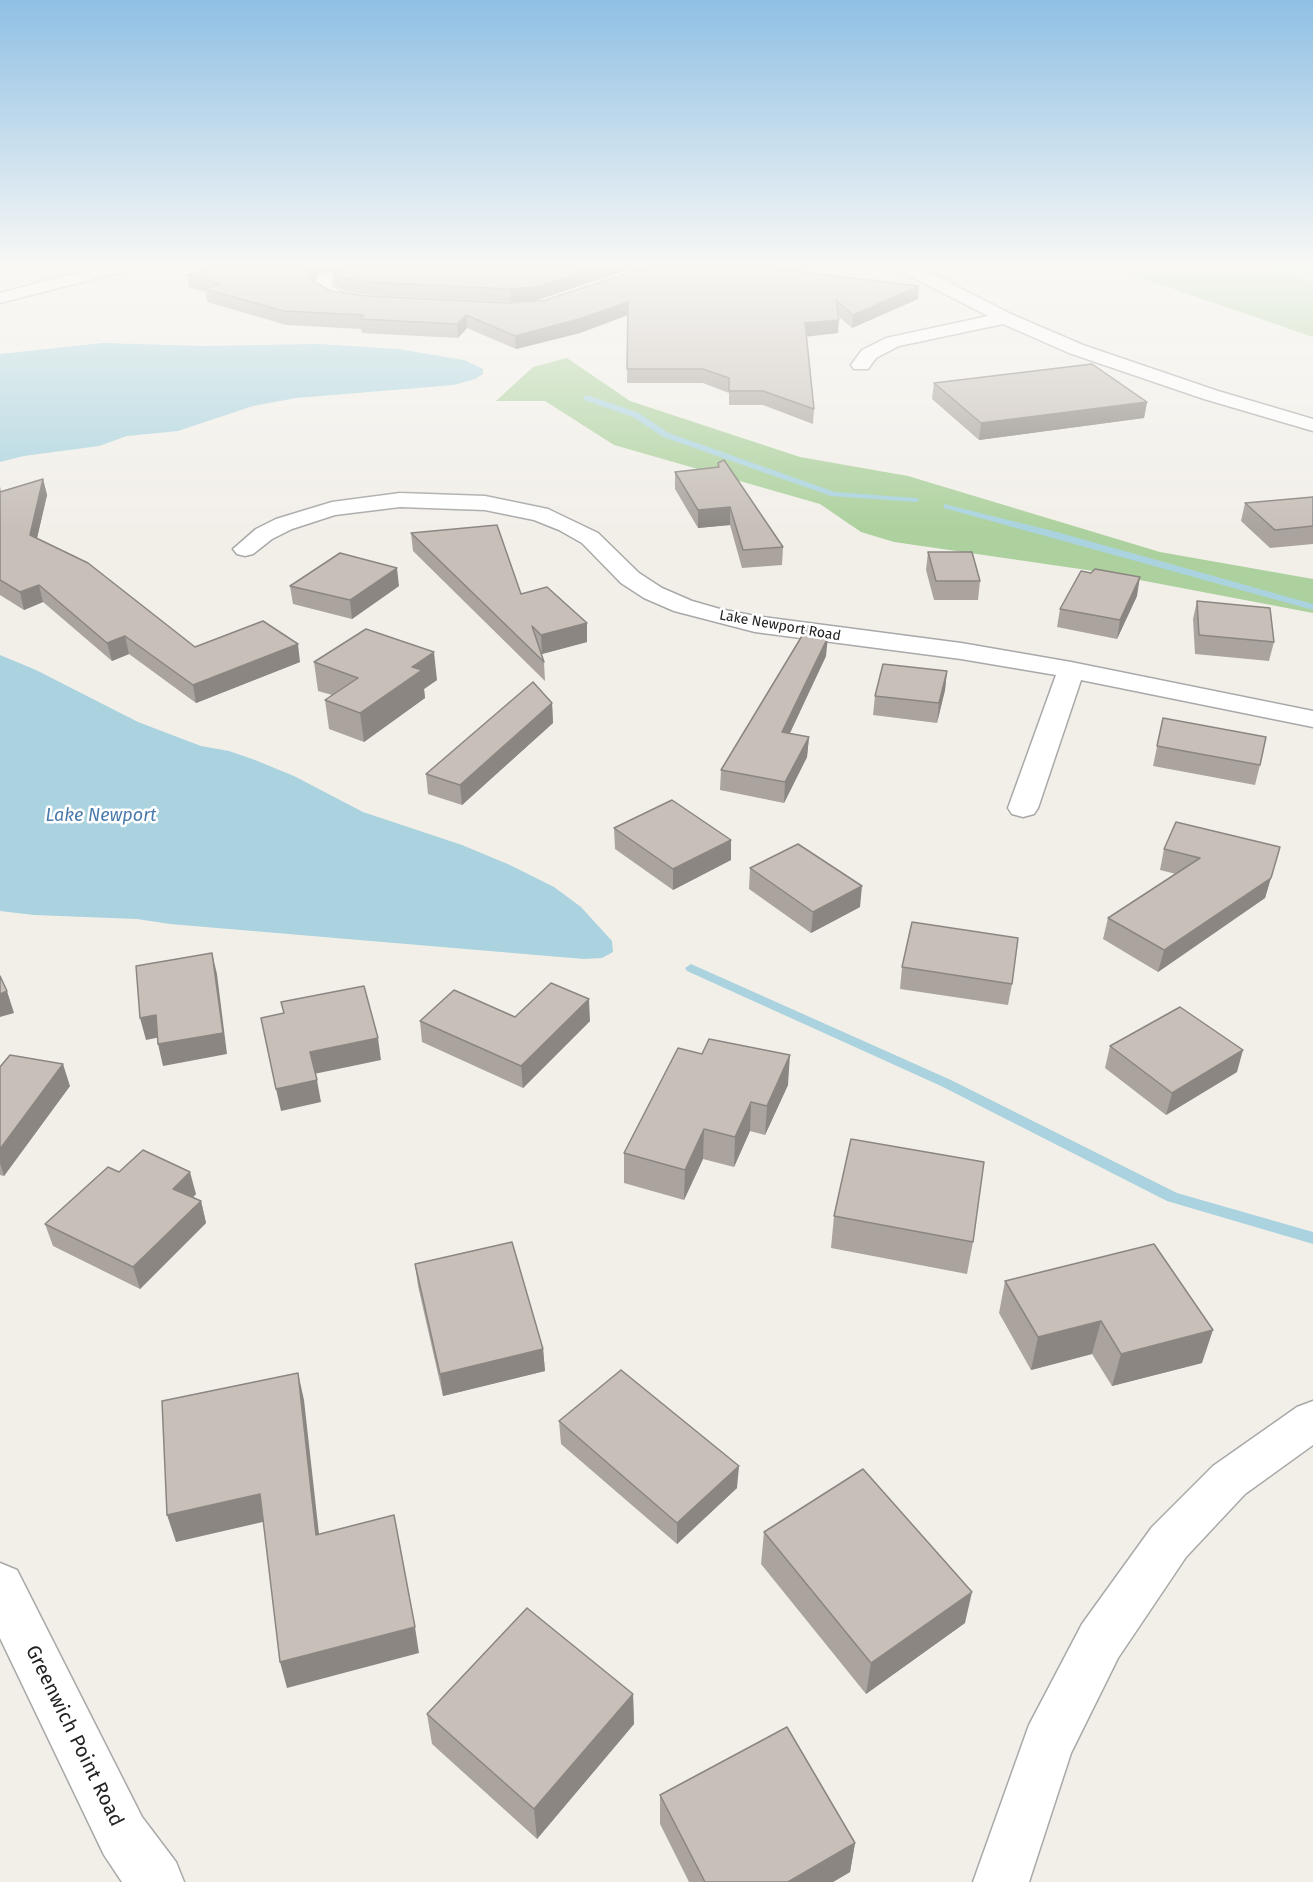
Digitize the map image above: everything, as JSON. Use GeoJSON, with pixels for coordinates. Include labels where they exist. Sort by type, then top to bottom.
{"type":"FeatureCollection","features":[{"type":"Feature","properties":{"kind":"street"},"geometry":{"type":"LineString","coordinates":[[861,365],[867,355]]}},
{"type":"Feature","properties":{"kind":"street"},"geometry":{"type":"LineString","coordinates":[[1093,355],[1313,425]]}},
{"type":"Feature","properties":{"kind":"street","name":"Lake Newport Road"},"geometry":{"type":"LineString","coordinates":[[245,549],[264,534],[284,524],[332,509],[400,500],[485,503],[540,514],[567,525],[590,538],[630,578],[653,593],[683,606],[715,615],[755,624],[961,651],[1071,670],[1313,719]]}},
{"type":"Feature","properties":{"kind":"street"},"geometry":{"type":"LineString","coordinates":[[1023,808],[1071,670]]}},
{"type":"Feature","properties":{"kind":"street"},"geometry":{"type":"LineString","coordinates":[[1001,1882],[1048,1743],[1100,1641],[1169,1542],[1229,1480],[1313,1420]]}},
{"type":"Feature","properties":{"kind":"street","name":"Greenwich Point Road"},"geometry":{"type":"LineString","coordinates":[[0,1586],[123,1836],[156,1882]]}},
{"type":"Feature","properties":{"kind":"green space"},"geometry":{"type":"Polygon","coordinates":[[[567,358],[630,401],[800,457],[908,476],[1160,552],[1313,579],[1313,613],[1087,570],[894,542],[861,532],[820,504],[614,445],[545,401],[496,401],[533,367],[567,358]]]}},
{"type":"Feature","properties":{"kind":"water"},"geometry":{"type":"Polygon","coordinates":[[[0,355],[433,355],[464,360],[483,369],[483,374],[475,379],[454,385],[296,398],[253,406],[178,431],[127,436],[99,446],[24,456],[0,462],[0,355]]]}},
{"type":"Feature","properties":{"kind":"water","name":"Lake Newport"},"geometry":{"type":"Polygon","coordinates":[[[0,655],[36,670],[138,722],[201,746],[229,751],[255,760],[294,776],[363,812],[462,845],[510,865],[554,887],[581,907],[612,941],[613,952],[602,958],[584,959],[170,924],[137,919],[34,915],[0,911],[0,655]]]}},
{"type":"Feature","properties":{"kind":"building"},"geometry":{"type":"Polygon","coordinates":[[[627,355],[808,355],[814,409],[763,391],[729,391],[729,378],[703,369],[627,369],[627,355]]]}},
{"type":"Feature","properties":{"kind":"building"},"geometry":{"type":"Polygon","coordinates":[[[1092,364],[1147,402],[981,423],[934,383],[1092,364]]]}},
{"type":"Feature","properties":{"kind":"building"},"geometry":{"type":"Polygon","coordinates":[[[724,460],[783,547],[743,550],[730,507],[698,510],[675,472],[719,467],[718,463],[724,460]]]}},
{"type":"Feature","properties":{"kind":"building"},"geometry":{"type":"Polygon","coordinates":[[[43,479],[30,535],[88,563],[195,647],[263,621],[298,644],[193,685],[125,636],[107,643],[39,585],[20,592],[0,580],[0,492],[43,479]]]}},
{"type":"Feature","properties":{"kind":"building"},"geometry":{"type":"Polygon","coordinates":[[[1313,497],[1313,526],[1275,530],[1245,503],[1313,497]]]}},
{"type":"Feature","properties":{"kind":"building"},"geometry":{"type":"Polygon","coordinates":[[[497,525],[521,594],[547,587],[587,623],[541,635],[532,626],[544,662],[411,533],[497,525]]]}},
{"type":"Feature","properties":{"kind":"building"},"geometry":{"type":"Polygon","coordinates":[[[928,552],[972,552],[980,581],[936,581],[928,552]]]}},
{"type":"Feature","properties":{"kind":"building"},"geometry":{"type":"Polygon","coordinates":[[[340,553],[397,568],[350,600],[290,586],[340,553]]]}},
{"type":"Feature","properties":{"kind":"building"},"geometry":{"type":"Polygon","coordinates":[[[1095,569],[1140,577],[1120,620],[1060,609],[1081,571],[1091,573],[1095,569]]]}},
{"type":"Feature","properties":{"kind":"building"},"geometry":{"type":"Polygon","coordinates":[[[1197,601],[1270,608],[1274,642],[1199,635],[1197,601]]]}},
{"type":"Feature","properties":{"kind":"building"},"geometry":{"type":"Polygon","coordinates":[[[808,626],[828,637],[782,732],[809,737],[785,782],[721,770],[808,626]]]}},
{"type":"Feature","properties":{"kind":"building"},"geometry":{"type":"Polygon","coordinates":[[[366,629],[434,652],[412,667],[422,670],[360,713],[325,700],[358,678],[314,662],[366,629]]]}},
{"type":"Feature","properties":{"kind":"building"},"geometry":{"type":"Polygon","coordinates":[[[883,664],[947,671],[939,703],[875,696],[883,664]]]}},
{"type":"Feature","properties":{"kind":"building"},"geometry":{"type":"Polygon","coordinates":[[[533,682],[552,703],[460,785],[426,774],[533,682]]]}},
{"type":"Feature","properties":{"kind":"building"},"geometry":{"type":"Polygon","coordinates":[[[1163,718],[1266,737],[1260,765],[1157,746],[1163,718]]]}},
{"type":"Feature","properties":{"kind":"building"},"geometry":{"type":"Polygon","coordinates":[[[672,800],[731,840],[673,869],[614,828],[672,800]]]}},
{"type":"Feature","properties":{"kind":"building"},"geometry":{"type":"Polygon","coordinates":[[[1176,822],[1280,847],[1271,878],[1164,950],[1108,918],[1200,858],[1164,849],[1176,822]]]}},
{"type":"Feature","properties":{"kind":"building"},"geometry":{"type":"Polygon","coordinates":[[[798,844],[862,886],[813,912],[750,868],[798,844]]]}},
{"type":"Feature","properties":{"kind":"building"},"geometry":{"type":"Polygon","coordinates":[[[912,922],[1018,938],[1012,984],[902,967],[912,922]]]}},
{"type":"Feature","properties":{"kind":"building"},"geometry":{"type":"Polygon","coordinates":[[[212,953],[223,1033],[158,1044],[156,1015],[140,1018],[136,966],[212,953]]]}},
{"type":"Feature","properties":{"kind":"building"},"geometry":{"type":"Polygon","coordinates":[[[0,976],[7,991],[0,994],[0,976]]]}},
{"type":"Feature","properties":{"kind":"building"},"geometry":{"type":"Polygon","coordinates":[[[551,983],[589,999],[521,1066],[420,1021],[454,990],[515,1017],[551,983]]]}},
{"type":"Feature","properties":{"kind":"building"},"geometry":{"type":"Polygon","coordinates":[[[364,986],[378,1038],[310,1052],[317,1080],[276,1089],[261,1018],[284,1013],[281,1002],[364,986]]]}},
{"type":"Feature","properties":{"kind":"building"},"geometry":{"type":"Polygon","coordinates":[[[1180,1007],[1243,1050],[1172,1093],[1110,1046],[1180,1007]]]}},
{"type":"Feature","properties":{"kind":"building"},"geometry":{"type":"Polygon","coordinates":[[[709,1039],[790,1055],[767,1106],[751,1102],[735,1137],[704,1129],[685,1170],[624,1153],[678,1048],[702,1054],[709,1039]]]}},
{"type":"Feature","properties":{"kind":"building"},"geometry":{"type":"Polygon","coordinates":[[[10,1055],[63,1064],[0,1149],[0,1067],[10,1055]]]}},
{"type":"Feature","properties":{"kind":"building"},"geometry":{"type":"Polygon","coordinates":[[[851,1139],[984,1162],[973,1242],[834,1216],[851,1139]]]}},
{"type":"Feature","properties":{"kind":"building"},"geometry":{"type":"Polygon","coordinates":[[[143,1150],[190,1172],[173,1189],[201,1201],[133,1267],[45,1224],[108,1167],[119,1172],[143,1150]]]}},
{"type":"Feature","properties":{"kind":"building"},"geometry":{"type":"Polygon","coordinates":[[[512,1242],[543,1349],[440,1374],[415,1264],[512,1242]]]}},
{"type":"Feature","properties":{"kind":"building"},"geometry":{"type":"Polygon","coordinates":[[[1154,1244],[1213,1330],[1121,1354],[1101,1321],[1038,1337],[1005,1281],[1154,1244]]]}},
{"type":"Feature","properties":{"kind":"building"},"geometry":{"type":"Polygon","coordinates":[[[621,1370],[739,1466],[677,1523],[559,1421],[621,1370]]]}},
{"type":"Feature","properties":{"kind":"building"},"geometry":{"type":"Polygon","coordinates":[[[298,1373],[316,1535],[394,1515],[415,1627],[280,1662],[260,1494],[167,1515],[162,1401],[298,1373]]]}},
{"type":"Feature","properties":{"kind":"building"},"geometry":{"type":"Polygon","coordinates":[[[863,1469],[972,1592],[871,1663],[764,1532],[863,1469]]]}},
{"type":"Feature","properties":{"kind":"building"},"geometry":{"type":"Polygon","coordinates":[[[527,1608],[633,1694],[534,1809],[427,1714],[527,1608]]]}},
{"type":"Feature","properties":{"kind":"building"},"geometry":{"type":"Polygon","coordinates":[[[787,1727],[855,1843],[788,1882],[705,1882],[660,1795],[787,1727]]]}},
{"type":"Feature","properties":{"kind":"waterway"},"geometry":{"type":"LineString","coordinates":[[587,398],[636,415],[666,435],[834,494],[916,500]]}},
{"type":"Feature","properties":{"kind":"waterway"},"geometry":{"type":"LineString","coordinates":[[947,506],[1313,607]]}},
{"type":"Feature","properties":{"kind":"waterway"},"geometry":{"type":"LineString","coordinates":[[691,968],[946,1083],[1172,1197],[1313,1238]]}}]}
